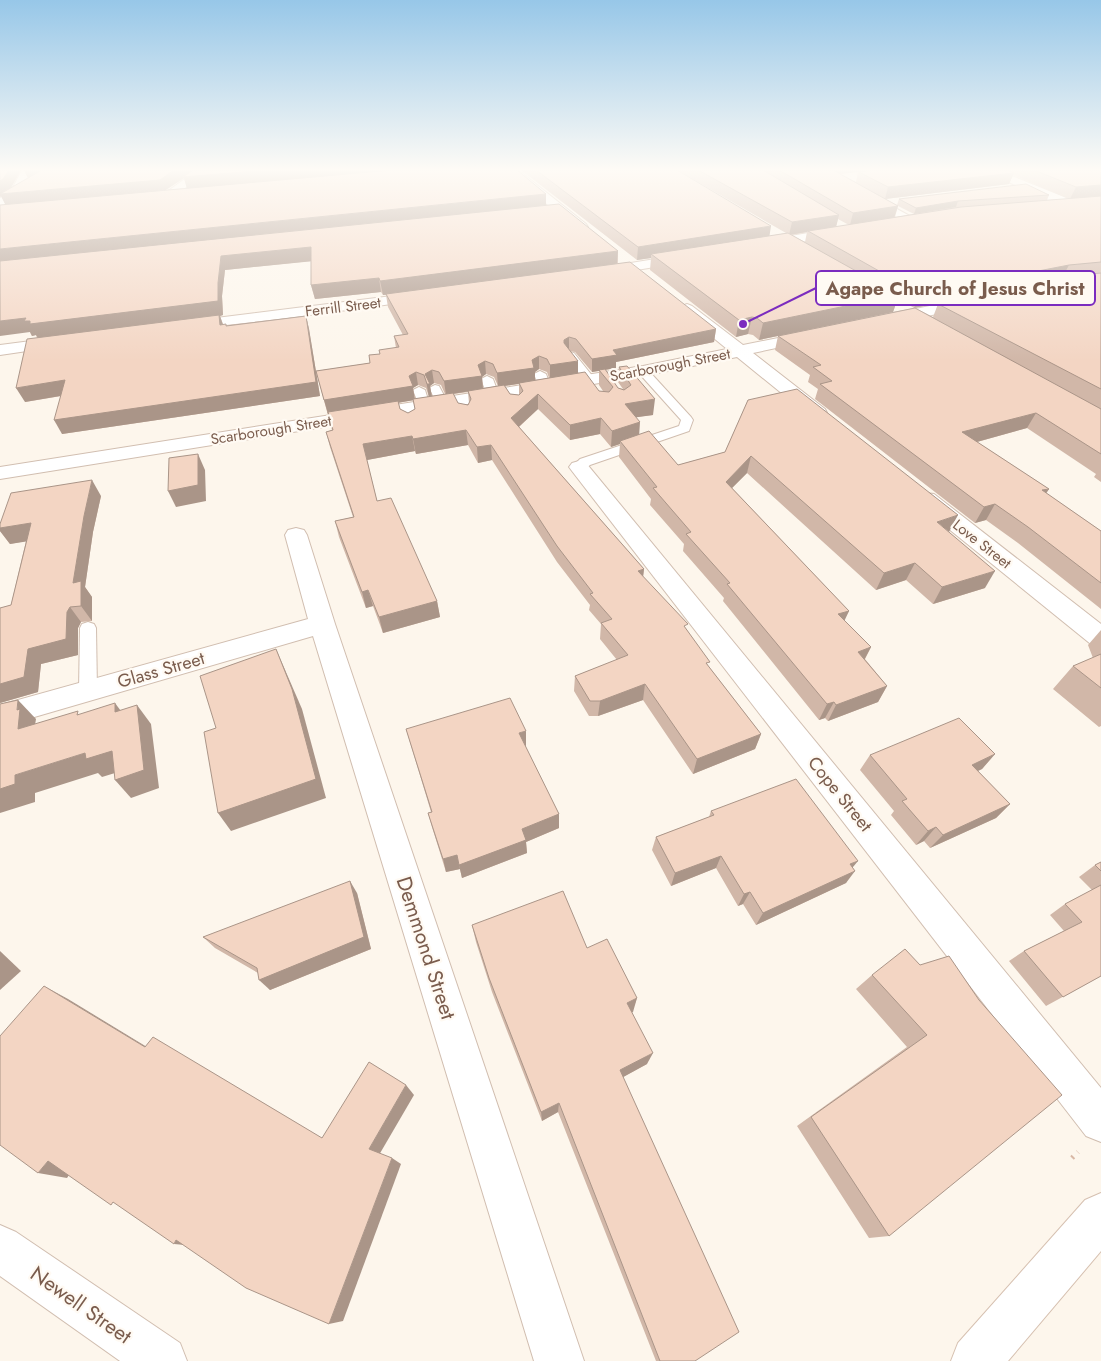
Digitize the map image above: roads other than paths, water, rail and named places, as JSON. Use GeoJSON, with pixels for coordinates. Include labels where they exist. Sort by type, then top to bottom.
{"type":"FeatureCollection","features":[{"type":"Feature","properties":{"kind":"street"},"geometry":{"type":"LineString","coordinates":[[591,234],[597,238]]}},
{"type":"Feature","properties":{"kind":"street"},"geometry":{"type":"LineString","coordinates":[[772,234],[804,251]]}},
{"type":"Feature","properties":{"kind":"street"},"geometry":{"type":"LineString","coordinates":[[747,247],[822,234]]}},
{"type":"Feature","properties":{"kind":"street"},"geometry":{"type":"LineString","coordinates":[[612,250],[648,279]]}},
{"type":"Feature","properties":{"kind":"street"},"geometry":{"type":"LineString","coordinates":[[587,274],[700,256]]}},
{"type":"Feature","properties":{"kind":"street","name":"Ferrill Street"},"geometry":{"type":"LineString","coordinates":[[167,329],[443,294]]}},
{"type":"Feature","properties":{"kind":"street"},"geometry":{"type":"LineString","coordinates":[[671,296],[831,423]]}},
{"type":"Feature","properties":{"kind":"street"},"geometry":{"type":"LineString","coordinates":[[874,323],[989,299]]}},
{"type":"Feature","properties":{"kind":"street"},"geometry":{"type":"LineString","coordinates":[[895,305],[929,324]]}},
{"type":"Feature","properties":{"kind":"street","name":"Scarborough Street"},"geometry":{"type":"LineString","coordinates":[[0,473],[408,416],[421,398],[450,402],[501,393],[542,381],[598,382],[826,334]]}},
{"type":"Feature","properties":{"kind":"street"},"geometry":{"type":"LineString","coordinates":[[0,350],[79,340]]}},
{"type":"Feature","properties":{"kind":"street","name":"Cope Street"},"geometry":{"type":"LineString","coordinates":[[580,467],[1101,1121]]}},
{"type":"Feature","properties":{"kind":"street","name":"Love Street"},"geometry":{"type":"LineString","coordinates":[[916,491],[1101,638]]}},
{"type":"Feature","properties":{"kind":"street","name":"Demmond Street"},"geometry":{"type":"LineString","coordinates":[[296,535],[322,624],[558,1361]]}},
{"type":"Feature","properties":{"kind":"street","name":"Glass Street"},"geometry":{"type":"LineString","coordinates":[[0,716],[322,624]]}},
{"type":"Feature","properties":{"kind":"street"},"geometry":{"type":"LineString","coordinates":[[976,1361],[1101,1216]]}},
{"type":"Feature","properties":{"kind":"street","name":"Newell Street"},"geometry":{"type":"LineString","coordinates":[[0,1248],[162,1361]]}},
{"type":"Feature","properties":{"kind":"lane"},"geometry":{"type":"LineString","coordinates":[[570,355],[598,382]]}},
{"type":"Feature","properties":{"kind":"lane"},"geometry":{"type":"LineString","coordinates":[[580,467],[585,462],[685,428],[687,420],[643,371]]}},
{"type":"Feature","properties":{"kind":"lane"},"geometry":{"type":"LineString","coordinates":[[88,628],[88,691]]}},
{"type":"Feature","properties":{"kind":"place","name":"Agape Church of Jesus Christ"},"geometry":{"type":"Point","coordinates":[743,324]}}]}
